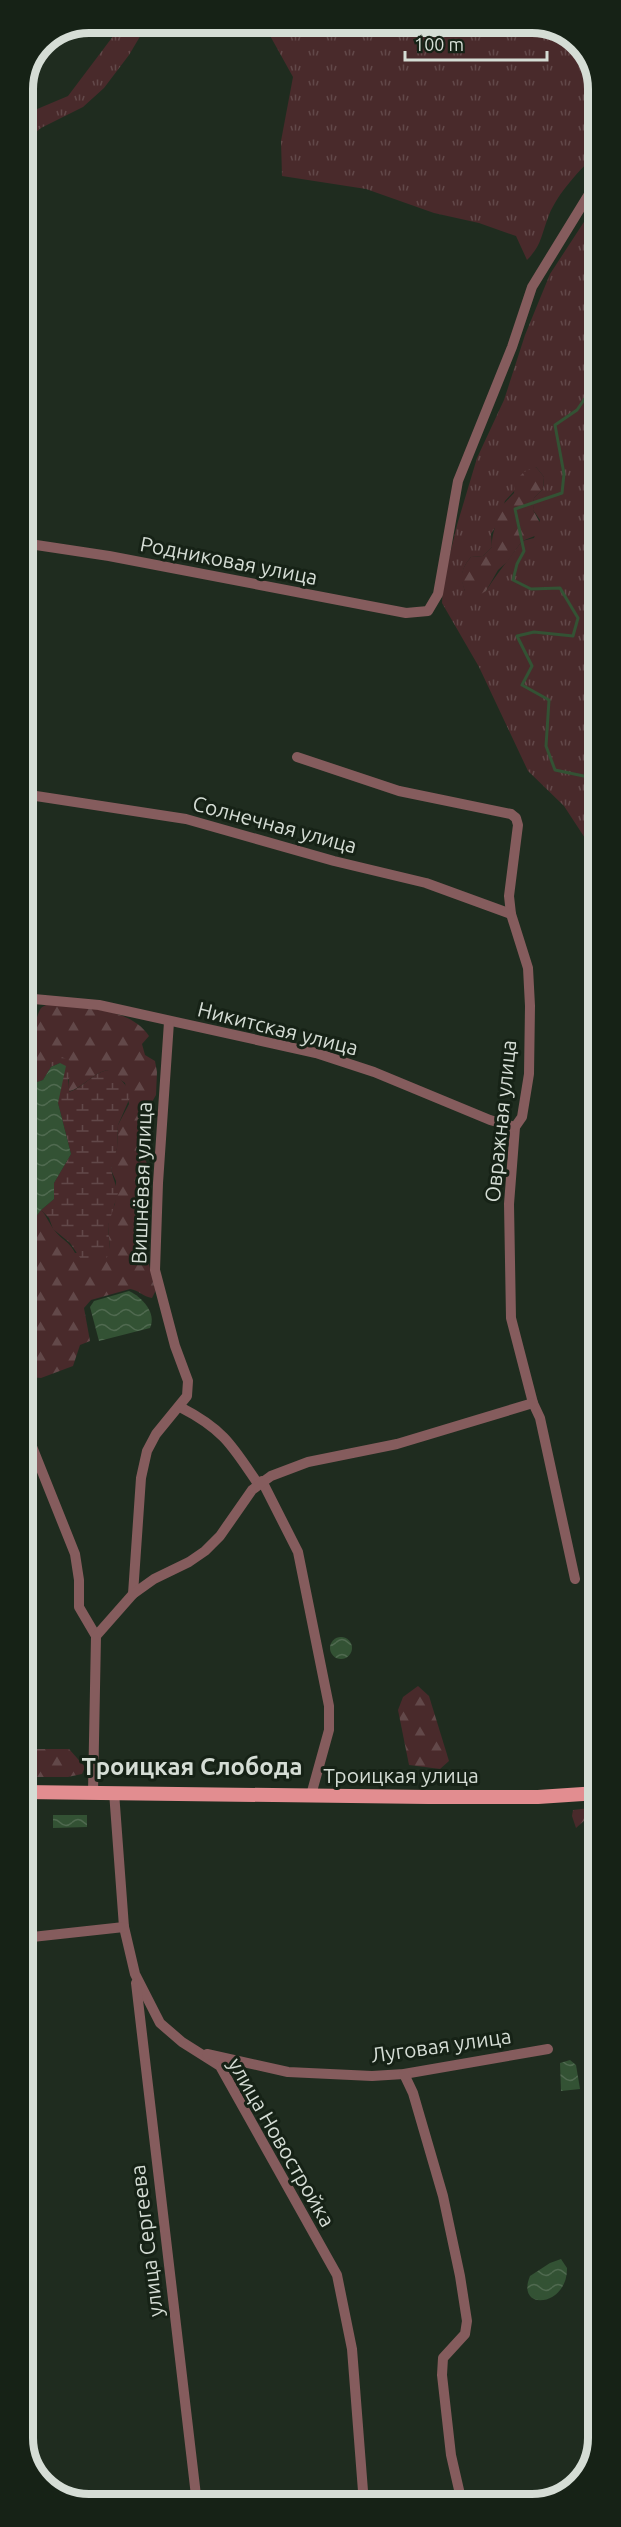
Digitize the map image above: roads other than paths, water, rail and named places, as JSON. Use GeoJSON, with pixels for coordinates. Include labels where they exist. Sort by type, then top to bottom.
{"type":"FeatureCollection","features":[{"type":"Feature","properties":{"kind":"main road","name":"Троицкая улица"},"geometry":{"type":"LineString","coordinates":[[33,1792],[538,1797],[588,1794]]}},
{"type":"Feature","properties":{"kind":"street","name":"Родниковая улица"},"geometry":{"type":"LineString","coordinates":[[33,545],[109,556],[406,613],[428,611],[438,594],[458,481],[512,347],[532,287],[588,197]]}},
{"type":"Feature","properties":{"kind":"street","name":"Овражная улица"},"geometry":{"type":"LineString","coordinates":[[297,757],[399,790],[511,814],[516,818],[518,825],[510,896],[512,914],[528,969],[530,1006],[529,1074],[522,1117],[515,1127],[509,1204],[511,1318],[532,1403],[540,1418],[575,1579]]}},
{"type":"Feature","properties":{"kind":"street","name":"Солнечная улица"},"geometry":{"type":"LineString","coordinates":[[33,796],[186,819],[334,861],[426,883],[512,914]]}},
{"type":"Feature","properties":{"kind":"street","name":"Никитская улица"},"geometry":{"type":"LineString","coordinates":[[33,999],[99,1005],[316,1053],[374,1072],[490,1120],[515,1127]]}},
{"type":"Feature","properties":{"kind":"street","name":"Вишнёвая улица"},"geometry":{"type":"LineString","coordinates":[[169,1022],[158,1183],[156,1270],[175,1346],[188,1381],[187,1396],[180,1407]]}},
{"type":"Feature","properties":{"kind":"street"},"geometry":{"type":"LineString","coordinates":[[96,1636],[133,1594],[154,1579],[189,1562],[205,1551],[220,1536],[260,1482],[288,1468],[308,1462],[397,1444],[532,1403]]}},
{"type":"Feature","properties":{"kind":"street"},"geometry":{"type":"LineString","coordinates":[[133,1594],[141,1478],[147,1451],[156,1434],[180,1407],[206,1421],[219,1431],[235,1449],[260,1482],[298,1552],[329,1706],[329,1730],[311,1795]]}},
{"type":"Feature","properties":{"kind":"street"},"geometry":{"type":"LineString","coordinates":[[33,1449],[75,1554],[79,1580],[79,1607],[96,1636],[93,1792]]}},
{"type":"Feature","properties":{"kind":"street","name":"улица Новостройка"},"geometry":{"type":"LineString","coordinates":[[114,1792],[124,1927],[135,1974],[160,2023],[220,2066],[337,2275],[351,2349],[363,2494]]}},
{"type":"Feature","properties":{"kind":"street"},"geometry":{"type":"LineString","coordinates":[[33,1937],[124,1927]]}},
{"type":"Feature","properties":{"kind":"street","name":"улица Сергеева"},"geometry":{"type":"LineString","coordinates":[[135,1974],[196,2494]]}},
{"type":"Feature","properties":{"kind":"street","name":"Луговая улица"},"geometry":{"type":"LineString","coordinates":[[198,2052],[288,2072],[325,2075],[404,2074],[548,2049]]}},
{"type":"Feature","properties":{"kind":"street"},"geometry":{"type":"LineString","coordinates":[[404,2074],[412,2093],[443,2196],[467,2321],[465,2334],[443,2358],[441,2375],[451,2455],[460,2494]]}},
{"type":"Feature","properties":{"kind":"water"},"geometry":{"type":"Polygon","coordinates":[[[60,1063],[66,1066],[58,1103],[71,1154],[54,1183],[54,1199],[33,1221],[33,1084],[43,1080],[51,1067],[60,1063]]]}},
{"type":"Feature","properties":{"kind":"water"},"geometry":{"type":"Polygon","coordinates":[[[129,1291],[139,1297],[150,1311],[152,1322],[150,1328],[99,1341],[90,1307],[94,1301],[129,1291]]]}},
{"type":"Feature","properties":{"kind":"water"},"geometry":{"type":"Polygon","coordinates":[[[337,1637],[345,1637],[352,1644],[352,1652],[345,1659],[337,1659],[330,1652],[330,1644],[337,1637]]]}},
{"type":"Feature","properties":{"kind":"water"},"geometry":{"type":"Polygon","coordinates":[[[53,1815],[87,1815],[87,1827],[53,1828],[53,1815]]]}},
{"type":"Feature","properties":{"kind":"water"},"geometry":{"type":"Polygon","coordinates":[[[570,2060],[576,2065],[580,2089],[561,2091],[560,2063],[570,2060]]]}},
{"type":"Feature","properties":{"kind":"water"},"geometry":{"type":"Polygon","coordinates":[[[561,2259],[567,2268],[565,2281],[560,2291],[552,2297],[535,2300],[527,2288],[530,2276],[561,2259]]]}},
{"type":"Feature","properties":{"kind":"waterway"},"geometry":{"type":"LineString","coordinates":[[588,394],[577,410],[555,425],[564,474],[562,493],[515,509],[524,551],[517,564],[513,580],[531,589],[560,588],[578,618],[573,636],[534,632],[517,636],[532,666],[522,685],[549,700],[546,746],[555,770],[588,777]]}},
{"type":"Feature","properties":{"kind":"district","name":"Троицкая Слобода"},"geometry":{"type":"Point","coordinates":[192,1766]}}]}
